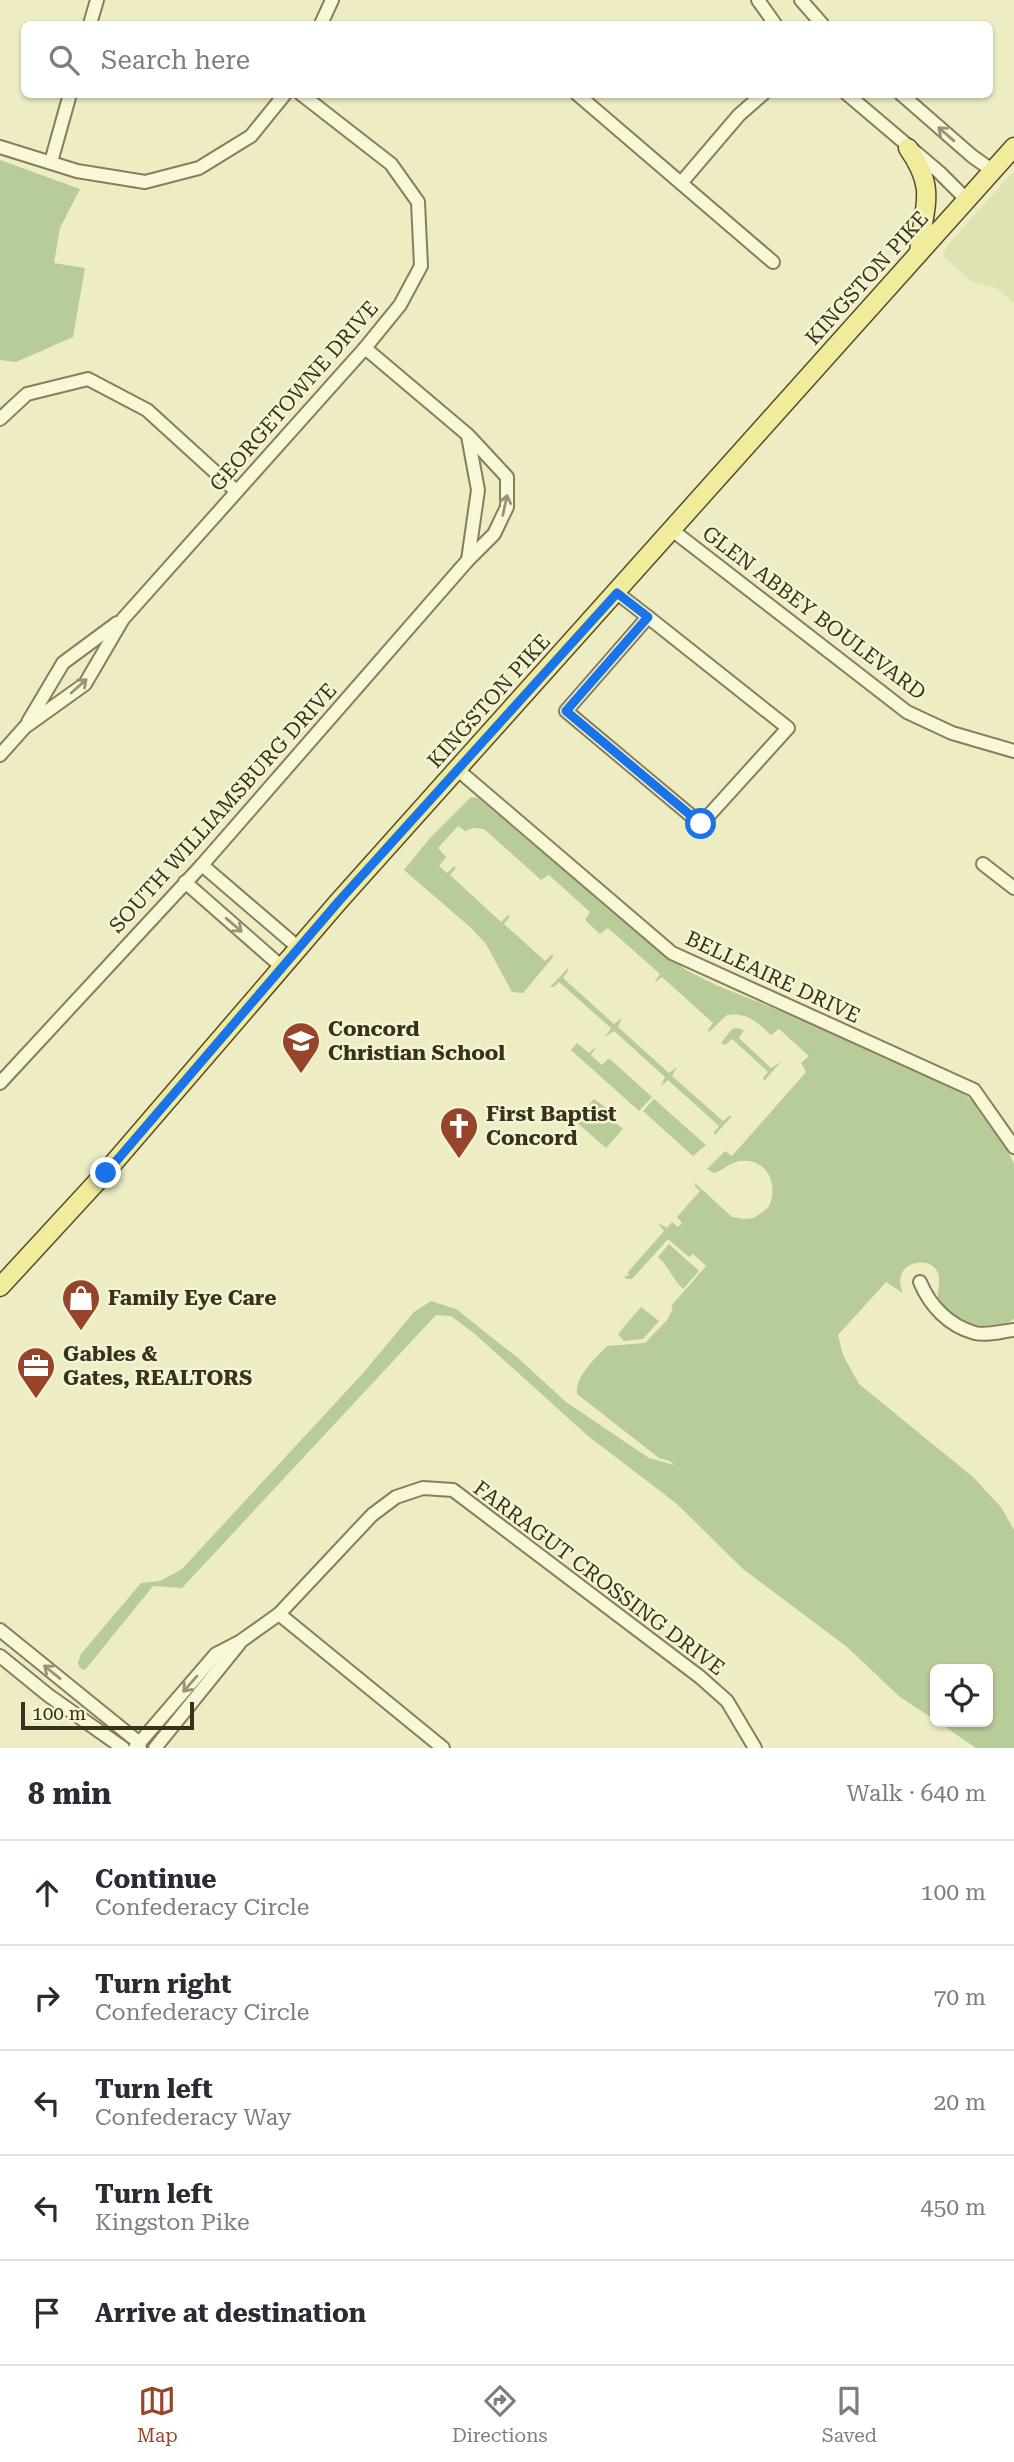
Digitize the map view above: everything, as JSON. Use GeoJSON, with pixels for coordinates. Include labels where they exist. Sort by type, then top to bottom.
{"type":"FeatureCollection","features":[{"type":"Feature","properties":{"kind":"main road","name":"KINGSTON PIKE"},"geometry":{"type":"LineString","coordinates":[[0,1287],[106,1173],[458,770],[1014,147]]}},
{"type":"Feature","properties":{"kind":"main road"},"geometry":{"type":"LineString","coordinates":[[908,148],[925,178],[926,212],[919,253]]}},
{"type":"Feature","properties":{"kind":"street"},"geometry":{"type":"LineString","coordinates":[[91,21],[97,0]]}},
{"type":"Feature","properties":{"kind":"street"},"geometry":{"type":"LineString","coordinates":[[322,21],[332,0]]}},
{"type":"Feature","properties":{"kind":"street"},"geometry":{"type":"LineString","coordinates":[[758,0],[773,21]]}},
{"type":"Feature","properties":{"kind":"street"},"geometry":{"type":"LineString","coordinates":[[801,0],[819,21]]}},
{"type":"Feature","properties":{"kind":"street"},"geometry":{"type":"LineString","coordinates":[[51,162],[69,98]]}},
{"type":"Feature","properties":{"kind":"street"},"geometry":{"type":"LineString","coordinates":[[0,147],[77,171],[145,182],[200,168],[251,136],[282,98]]}},
{"type":"Feature","properties":{"kind":"street","name":"GEORGETOWNE DRIVE"},"geometry":{"type":"LineString","coordinates":[[25,727],[85,684],[123,619],[365,348],[400,305],[421,266],[418,202],[391,164],[306,98]]}},
{"type":"Feature","properties":{"kind":"street"},"geometry":{"type":"LineString","coordinates":[[582,98],[773,262]]}},
{"type":"Feature","properties":{"kind":"street"},"geometry":{"type":"LineString","coordinates":[[681,183],[740,115],[759,98]]}},
{"type":"Feature","properties":{"kind":"street"},"geometry":{"type":"LineString","coordinates":[[852,98],[939,172],[967,200]]}},
{"type":"Feature","properties":{"kind":"street"},"geometry":{"type":"LineString","coordinates":[[906,98],[993,171]]}},
{"type":"Feature","properties":{"kind":"street","name":"SOUTH WILLIAMSBURG DRIVE"},"geometry":{"type":"LineString","coordinates":[[1,1081],[202,865],[468,560],[494,534],[507,507],[507,477],[468,435],[365,348]]}},
{"type":"Feature","properties":{"kind":"street"},"geometry":{"type":"LineString","coordinates":[[0,419],[27,394],[88,379],[147,410],[236,491]]}},
{"type":"Feature","properties":{"kind":"street"},"geometry":{"type":"LineString","coordinates":[[468,435],[478,490],[468,560]]}},
{"type":"Feature","properties":{"kind":"street","name":"GLEN ABBEY BOULEVARD"},"geometry":{"type":"LineString","coordinates":[[672,530],[907,712],[952,733],[1014,751]]}},
{"type":"Feature","properties":{"kind":"street"},"geometry":{"type":"LineString","coordinates":[[617,593],[648,617],[788,729],[701,824],[566,711],[648,617]]}},
{"type":"Feature","properties":{"kind":"street","name":"GEORGETOWNE DRIVE"},"geometry":{"type":"LineString","coordinates":[[0,755],[25,727],[63,663],[123,619]]}},
{"type":"Feature","properties":{"kind":"street","name":"BELLEAIRE DRIVE"},"geometry":{"type":"LineString","coordinates":[[458,770],[673,953],[974,1090],[1014,1147]]}},
{"type":"Feature","properties":{"kind":"street"},"geometry":{"type":"LineString","coordinates":[[983,864],[1014,888]]}},
{"type":"Feature","properties":{"kind":"street"},"geometry":{"type":"LineString","coordinates":[[202,865],[300,949]]}},
{"type":"Feature","properties":{"kind":"street"},"geometry":{"type":"LineString","coordinates":[[186,882],[283,968]]}},
{"type":"Feature","properties":{"kind":"street"},"geometry":{"type":"LineString","coordinates":[[920,1282],[930,1302],[960,1327],[976,1333],[1014,1330]]}},
{"type":"Feature","properties":{"kind":"street","name":"FARRAGUT CROSSING DRIVE"},"geometry":{"type":"LineString","coordinates":[[138,1747],[176,1711],[241,1641],[279,1614],[372,1516],[396,1497],[424,1488],[453,1490],[700,1677],[727,1701],[755,1748]]}},
{"type":"Feature","properties":{"kind":"street"},"geometry":{"type":"LineString","coordinates":[[279,1614],[443,1748]]}},
{"type":"Feature","properties":{"kind":"street"},"geometry":{"type":"LineString","coordinates":[[0,1630],[138,1747]]}},
{"type":"Feature","properties":{"kind":"street"},"geometry":{"type":"LineString","coordinates":[[0,1656],[48,1695],[123,1748]]}},
{"type":"Feature","properties":{"kind":"street","name":"FARRAGUT CROSSING DRIVE"},"geometry":{"type":"LineString","coordinates":[[155,1748],[176,1711]]}},
{"type":"Feature","properties":{"kind":"green space"},"geometry":{"type":"Polygon","coordinates":[[[0,160],[80,189],[60,228],[54,263],[85,268],[73,337],[16,362],[0,360],[0,160]]]}},
{"type":"Feature","properties":{"kind":"green space"},"geometry":{"type":"Polygon","coordinates":[[[1014,171],[1014,303],[996,288],[973,282],[943,256],[947,246],[1014,171]]]}},
{"type":"Feature","properties":{"kind":"green space"},"geometry":{"type":"Polygon","coordinates":[[[471,797],[478,798],[686,970],[718,986],[899,1058],[944,1079],[973,1101],[999,1132],[1014,1164],[1014,1319],[1005,1324],[984,1326],[954,1315],[938,1302],[939,1278],[936,1270],[930,1265],[915,1263],[902,1273],[900,1282],[903,1293],[886,1282],[838,1335],[843,1355],[859,1384],[973,1477],[1001,1507],[1014,1530],[1014,1748],[976,1748],[945,1727],[993,1727],[993,1664],[930,1664],[930,1717],[900,1697],[847,1647],[743,1569],[677,1504],[588,1436],[476,1335],[451,1316],[436,1315],[182,1588],[153,1586],[85,1670],[80,1668],[78,1663],[81,1654],[141,1583],[160,1581],[182,1569],[364,1372],[414,1312],[431,1301],[456,1309],[518,1358],[566,1402],[649,1458],[674,1465],[659,1458],[577,1394],[577,1387],[587,1368],[607,1346],[645,1343],[667,1320],[673,1309],[671,1306],[706,1266],[693,1254],[689,1257],[668,1239],[632,1279],[624,1277],[629,1275],[628,1272],[664,1231],[658,1223],[667,1228],[672,1222],[678,1227],[682,1223],[677,1217],[700,1191],[695,1183],[732,1217],[754,1218],[768,1208],[772,1182],[764,1168],[749,1161],[736,1162],[714,1173],[707,1169],[725,1151],[732,1156],[806,1072],[801,1063],[809,1056],[779,1029],[771,1035],[756,1022],[740,1015],[727,1015],[709,1032],[713,1023],[662,977],[654,983],[660,974],[608,928],[600,934],[585,920],[590,912],[549,875],[541,880],[484,829],[473,828],[465,831],[458,826],[438,848],[446,857],[439,866],[447,873],[454,866],[456,868],[450,875],[501,922],[510,916],[504,924],[545,961],[551,955],[554,956],[523,993],[512,992],[486,944],[404,870],[430,838],[471,797]]]}},
{"type":"Feature","properties":{"kind":"green space"},"geometry":{"type":"Polygon","coordinates":[[[568,968],[563,978],[614,1024],[622,1018],[618,1027],[669,1073],[677,1067],[672,1076],[723,1121],[732,1116],[715,1135],[714,1132],[719,1126],[668,1080],[661,1086],[665,1077],[614,1031],[605,1037],[611,1028],[559,982],[550,987],[568,968]]]}},
{"type":"Feature","properties":{"kind":"green space"},"geometry":{"type":"Polygon","coordinates":[[[732,1029],[744,1030],[739,1038],[771,1068],[781,1062],[764,1081],[763,1078],[768,1072],[732,1039],[725,1045],[721,1043],[732,1029]]]}},
{"type":"Feature","properties":{"kind":"green space"},"geometry":{"type":"Polygon","coordinates":[[[577,1043],[589,1053],[596,1047],[591,1055],[602,1065],[608,1059],[611,1060],[652,1097],[639,1111],[571,1050],[577,1043]]]}},
{"type":"Feature","properties":{"kind":"green space"},"geometry":{"type":"Polygon","coordinates":[[[594,1099],[611,1111],[611,1119],[623,1129],[606,1148],[575,1121],[594,1099]]]}},
{"type":"Feature","properties":{"kind":"green space"},"geometry":{"type":"Polygon","coordinates":[[[654,1099],[706,1145],[693,1156],[643,1111],[654,1099]]]}},
{"type":"Feature","properties":{"kind":"green space"},"geometry":{"type":"Polygon","coordinates":[[[669,1244],[699,1271],[683,1289],[658,1257],[669,1244]]]}},
{"type":"Feature","properties":{"kind":"green space"},"geometry":{"type":"Polygon","coordinates":[[[641,1307],[659,1321],[643,1339],[624,1341],[618,1334],[641,1307]]]}},
{"type":"Feature","properties":{"kind":"place","name":"Concord Christian School"},"geometry":{"type":"Point","coordinates":[301,1075]}},
{"type":"Feature","properties":{"kind":"place","name":"First Baptist Concord"},"geometry":{"type":"Point","coordinates":[459,1160]}},
{"type":"Feature","properties":{"kind":"place","name":"Family Eye Care"},"geometry":{"type":"Point","coordinates":[81,1332]}},
{"type":"Feature","properties":{"kind":"place","name":"Gables & Gates, REALTORS"},"geometry":{"type":"Point","coordinates":[36,1400]}},
{"type":"Feature","properties":{"kind":"route"},"geometry":{"type":"LineString","coordinates":[[106,1173],[339,901],[617,593],[648,617],[566,711],[701,824]]}}]}
